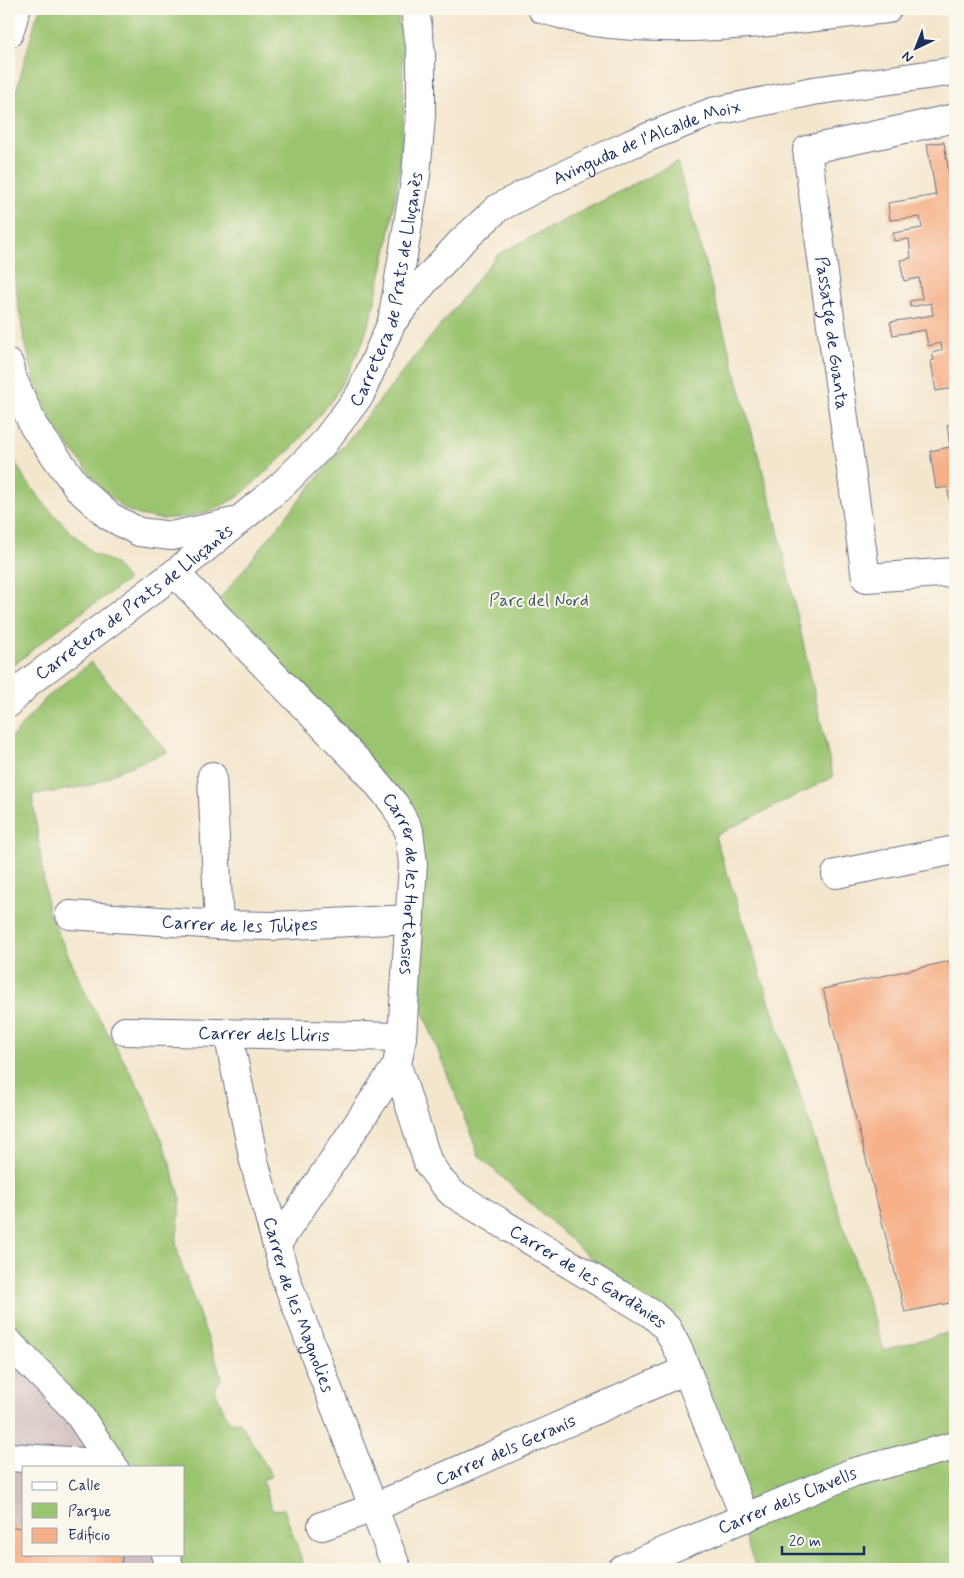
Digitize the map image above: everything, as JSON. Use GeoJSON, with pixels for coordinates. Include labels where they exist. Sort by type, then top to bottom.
{"type":"FeatureCollection","features":[{"type":"Feature","properties":{"kind":"street"},"geometry":{"type":"LineString","coordinates":[[9,33],[16,9]]}},
{"type":"Feature","properties":{"kind":"street","name":"Carretera de Prats de Lluçanès"},"geometry":{"type":"LineString","coordinates":[[9,703],[29,682],[175,574],[282,484],[322,445],[360,395],[392,322],[416,175],[421,116],[421,54],[415,9]]}},
{"type":"Feature","properties":{"kind":"street"},"geometry":{"type":"LineString","coordinates":[[542,9],[593,22],[653,27],[744,25],[887,9]]}},
{"type":"Feature","properties":{"kind":"street","name":"Avinguda de l'Alcalde Moix"},"geometry":{"type":"LineString","coordinates":[[392,322],[461,242],[498,208],[544,184],[633,143],[712,112],[813,91],[955,71]]}},
{"type":"Feature","properties":{"kind":"street","name":"Passatge de Guanta"},"geometry":{"type":"LineString","coordinates":[[954,123],[807,150],[866,578],[955,572]]}},
{"type":"Feature","properties":{"kind":"street","name":"Carretera de Prats de Lluçanès"},"geometry":{"type":"LineString","coordinates":[[9,364],[11,374],[34,427],[79,489],[109,516],[139,532],[172,536],[238,522]]}},
{"type":"Feature","properties":{"kind":"street","name":"Carrer de les Hortènsies"},"geometry":{"type":"LineString","coordinates":[[175,574],[368,772],[395,805],[409,830],[413,864],[402,1037],[397,1065],[277,1244]]}},
{"type":"Feature","properties":{"kind":"street"},"geometry":{"type":"LineString","coordinates":[[212,776],[219,925]]}},
{"type":"Feature","properties":{"kind":"street"},"geometry":{"type":"LineString","coordinates":[[836,874],[955,850]]}},
{"type":"Feature","properties":{"kind":"street","name":"Carrer de les Tulipes"},"geometry":{"type":"LineString","coordinates":[[70,914],[219,925],[273,926],[410,919]]}},
{"type":"Feature","properties":{"kind":"street","name":"Carrer dels Lliris"},"geometry":{"type":"LineString","coordinates":[[125,1031],[402,1037]]}},
{"type":"Feature","properties":{"kind":"street","name":"Carrer de les Magnolies"},"geometry":{"type":"LineString","coordinates":[[228,1033],[254,1161],[286,1279],[397,1569]]}},
{"type":"Feature","properties":{"kind":"street","name":"Carrer de les Gardènies"},"geometry":{"type":"LineString","coordinates":[[397,1065],[428,1163],[452,1193],[652,1314],[667,1328],[746,1518]]}},
{"type":"Feature","properties":{"kind":"street"},"geometry":{"type":"LineString","coordinates":[[9,1343],[75,1410],[113,1465]]}},
{"type":"Feature","properties":{"kind":"street","name":"Carrer dels Geranis"},"geometry":{"type":"LineString","coordinates":[[322,1526],[373,1508],[686,1370]]}},
{"type":"Feature","properties":{"kind":"street","name":"Carrer dels Clavells"},"geometry":{"type":"LineString","coordinates":[[622,1569],[854,1472],[955,1446]]}},
{"type":"Feature","properties":{"kind":"street"},"geometry":{"type":"LineString","coordinates":[[9,1457],[113,1465]]}},
{"type":"Feature","properties":{"kind":"street"},"geometry":{"type":"LineString","coordinates":[[166,1556],[170,1569]]}},
{"type":"Feature","properties":{"kind":"shaded area"},"geometry":{"type":"Polygon","coordinates":[[[9,1330],[113,1466],[22,1466],[22,1556],[166,1556],[170,1569],[9,1569],[9,1330]]]}},
{"type":"Feature","properties":{"kind":"green space"},"geometry":{"type":"Polygon","coordinates":[[[40,9],[397,9],[402,49],[404,110],[400,164],[388,243],[373,310],[363,341],[348,373],[332,400],[293,447],[238,497],[211,511],[188,517],[160,519],[139,515],[124,509],[103,490],[52,422],[36,385],[23,334],[9,245],[9,136],[15,96],[40,9]]]}},
{"type":"Feature","properties":{"kind":"green space","name":"Parc del Nord"},"geometry":{"type":"Polygon","coordinates":[[[677,162],[774,512],[833,777],[715,836],[884,1350],[955,1331],[955,1569],[749,1569],[755,1565],[667,1328],[479,1156],[406,968],[404,821],[210,611],[497,255],[677,162]]]}},
{"type":"Feature","properties":{"kind":"green space"},"geometry":{"type":"Polygon","coordinates":[[[9,451],[25,479],[46,506],[93,553],[114,563],[128,580],[57,630],[9,669],[9,451]]]}},
{"type":"Feature","properties":{"kind":"green space"},"geometry":{"type":"Polygon","coordinates":[[[91,662],[167,752],[121,770],[95,784],[49,793],[32,794],[48,911],[89,1000],[144,1096],[167,1153],[181,1200],[176,1243],[179,1258],[222,1378],[214,1388],[229,1422],[240,1422],[272,1476],[262,1480],[272,1510],[284,1509],[305,1569],[170,1569],[166,1556],[185,1556],[185,1466],[113,1466],[9,1330],[9,740],[45,699],[91,662]]]}},
{"type":"Feature","properties":{"kind":"building"},"geometry":{"type":"Polygon","coordinates":[[[944,142],[955,214],[955,388],[936,391],[931,361],[934,360],[932,353],[942,350],[941,343],[928,346],[925,330],[893,335],[890,322],[933,315],[931,303],[910,307],[910,301],[922,299],[919,278],[904,281],[900,260],[911,258],[909,239],[894,241],[893,233],[922,228],[920,217],[890,220],[888,203],[936,195],[927,144],[944,142]]]}},
{"type":"Feature","properties":{"kind":"building"},"geometry":{"type":"Polygon","coordinates":[[[955,424],[955,519],[953,519],[947,487],[936,489],[930,451],[950,447],[947,425],[955,424]]]}},
{"type":"Feature","properties":{"kind":"building"},"geometry":{"type":"Polygon","coordinates":[[[955,960],[955,1302],[905,1312],[823,989],[955,960]]]}},
{"type":"Feature","properties":{"kind":"building"},"geometry":{"type":"Polygon","coordinates":[[[9,1527],[22,1528],[22,1556],[122,1556],[121,1569],[9,1569],[9,1527]]]}}]}
